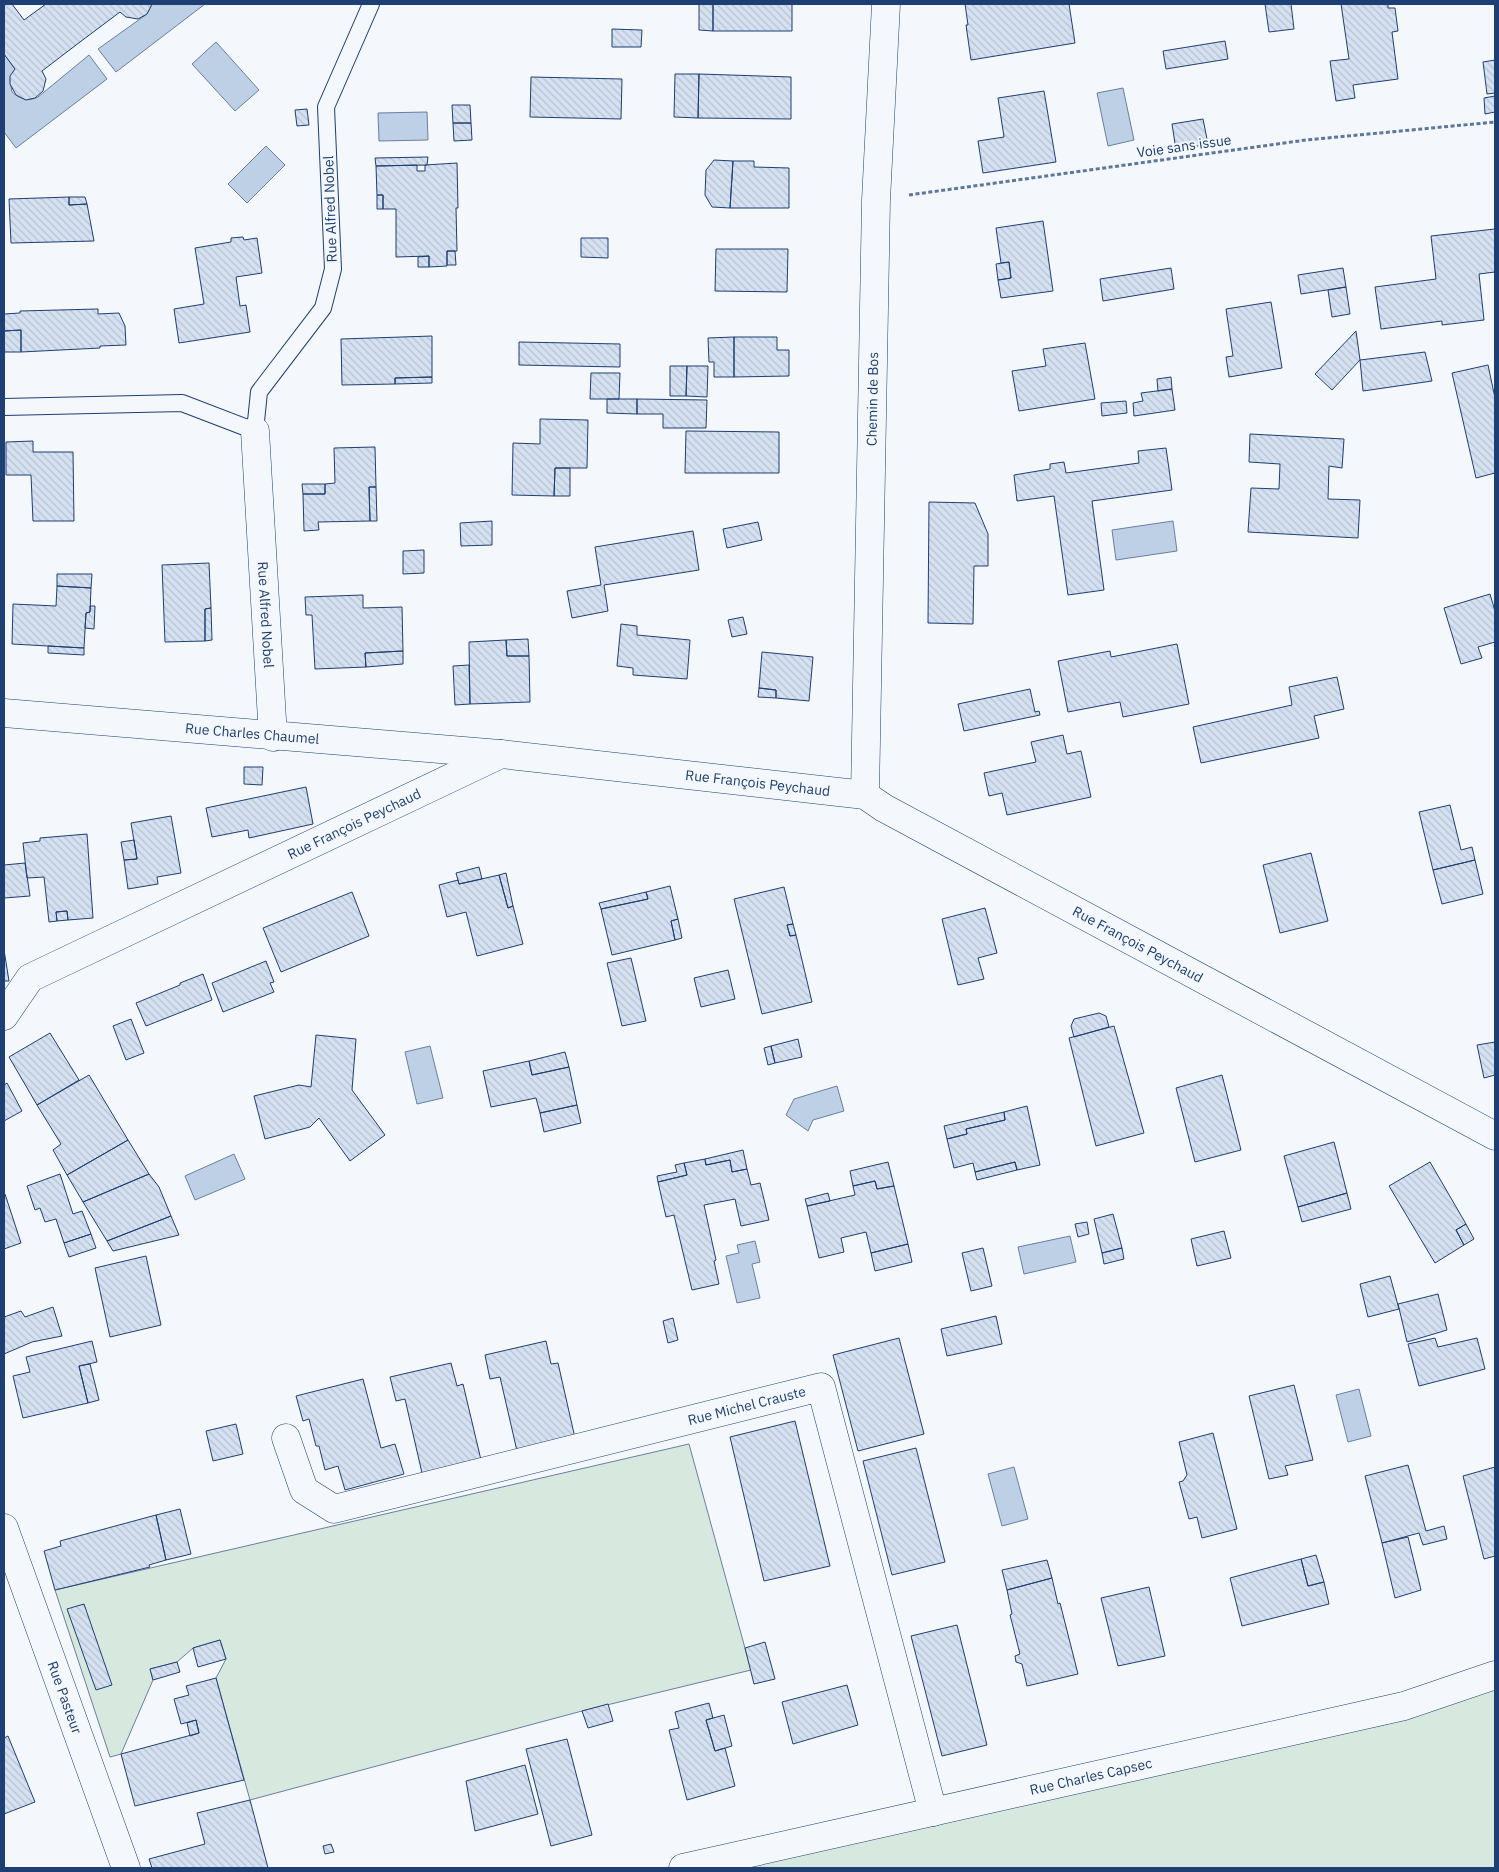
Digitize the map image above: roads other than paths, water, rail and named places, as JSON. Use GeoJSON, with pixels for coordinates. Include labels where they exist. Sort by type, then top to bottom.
{"type":"FeatureCollection","features":[{"type":"Feature","properties":{"kind":"street","name":"Chemin de Bos"},"geometry":{"type":"LineString","coordinates":[[865,795],[876,200],[886,4]]}},
{"type":"Feature","properties":{"kind":"street","name":"Rue Alfred Nobel"},"geometry":{"type":"LineString","coordinates":[[255,431],[273,737]]}},
{"type":"Feature","properties":{"kind":"street","name":"Rue Charles Chaumel"},"geometry":{"type":"LineString","coordinates":[[4,713],[273,737],[501,754]]}},
{"type":"Feature","properties":{"kind":"street","name":"Rue François Peychaud"},"geometry":{"type":"LineString","coordinates":[[4,988],[30,978],[501,754],[865,795],[884,808],[1495,1136]]}},
{"type":"Feature","properties":{"kind":"street"},"geometry":{"type":"LineString","coordinates":[[4,1016],[30,978]]}},
{"type":"Feature","properties":{"kind":"street","name":"Rue Michel Crauste"},"geometry":{"type":"LineString","coordinates":[[286,1438],[304,1490],[334,1509],[821,1387],[933,1812]]}},
{"type":"Feature","properties":{"kind":"street","name":"Rue Pasteur"},"geometry":{"type":"LineString","coordinates":[[4,1528],[126,1868]]}},
{"type":"Feature","properties":{"kind":"street","name":"Rue Charles Capsec"},"geometry":{"type":"LineString","coordinates":[[683,1868],[1404,1706],[1495,1675]]}},
{"type":"Feature","properties":{"kind":"lane","name":"Rue Alfred Nobel"},"geometry":{"type":"LineString","coordinates":[[255,431],[260,392],[322,308],[332,269],[326,107],[371,4]]}},
{"type":"Feature","properties":{"kind":"lane"},"geometry":{"type":"LineString","coordinates":[[4,407],[182,403],[255,431]]}},
{"type":"Feature","properties":{"kind":"water"},"geometry":{"type":"Polygon","coordinates":[[[152,4],[205,4],[116,72],[98,49],[147,14],[152,4]]]}},
{"type":"Feature","properties":{"kind":"water"},"geometry":{"type":"Polygon","coordinates":[[[216,42],[259,90],[235,111],[192,64],[216,42]]]}},
{"type":"Feature","properties":{"kind":"water"},"geometry":{"type":"Polygon","coordinates":[[[4,54],[15,69],[10,80],[12,92],[24,99],[38,97],[89,55],[107,79],[16,148],[4,132],[4,54]]]}},
{"type":"Feature","properties":{"kind":"water"},"geometry":{"type":"Polygon","coordinates":[[[1123,88],[1134,140],[1108,146],[1097,93],[1123,88]]]}},
{"type":"Feature","properties":{"kind":"water"},"geometry":{"type":"Polygon","coordinates":[[[427,112],[428,140],[379,141],[378,113],[427,112]]]}},
{"type":"Feature","properties":{"kind":"water"},"geometry":{"type":"Polygon","coordinates":[[[266,146],[285,165],[247,203],[228,184],[266,146]]]}},
{"type":"Feature","properties":{"kind":"water"},"geometry":{"type":"Polygon","coordinates":[[[1173,521],[1177,551],[1116,560],[1112,530],[1173,521]]]}},
{"type":"Feature","properties":{"kind":"water"},"geometry":{"type":"Polygon","coordinates":[[[430,1046],[443,1098],[417,1104],[405,1052],[430,1046]]]}},
{"type":"Feature","properties":{"kind":"water"},"geometry":{"type":"Polygon","coordinates":[[[837,1086],[844,1111],[813,1120],[808,1131],[786,1115],[794,1099],[837,1086]]]}},
{"type":"Feature","properties":{"kind":"water"},"geometry":{"type":"Polygon","coordinates":[[[234,1154],[245,1179],[195,1200],[185,1176],[234,1154]]]}},
{"type":"Feature","properties":{"kind":"water"},"geometry":{"type":"Polygon","coordinates":[[[1070,1236],[1076,1262],[1024,1274],[1018,1247],[1070,1236]]]}},
{"type":"Feature","properties":{"kind":"water"},"geometry":{"type":"Polygon","coordinates":[[[755,1241],[760,1262],[752,1264],[760,1298],[737,1303],[726,1256],[739,1253],[737,1245],[755,1241]]]}},
{"type":"Feature","properties":{"kind":"water"},"geometry":{"type":"Polygon","coordinates":[[[1359,1389],[1371,1436],[1348,1442],[1336,1395],[1359,1389]]]}},
{"type":"Feature","properties":{"kind":"water"},"geometry":{"type":"Polygon","coordinates":[[[1014,1467],[1028,1519],[1002,1526],[988,1474],[1014,1467]]]}}]}
